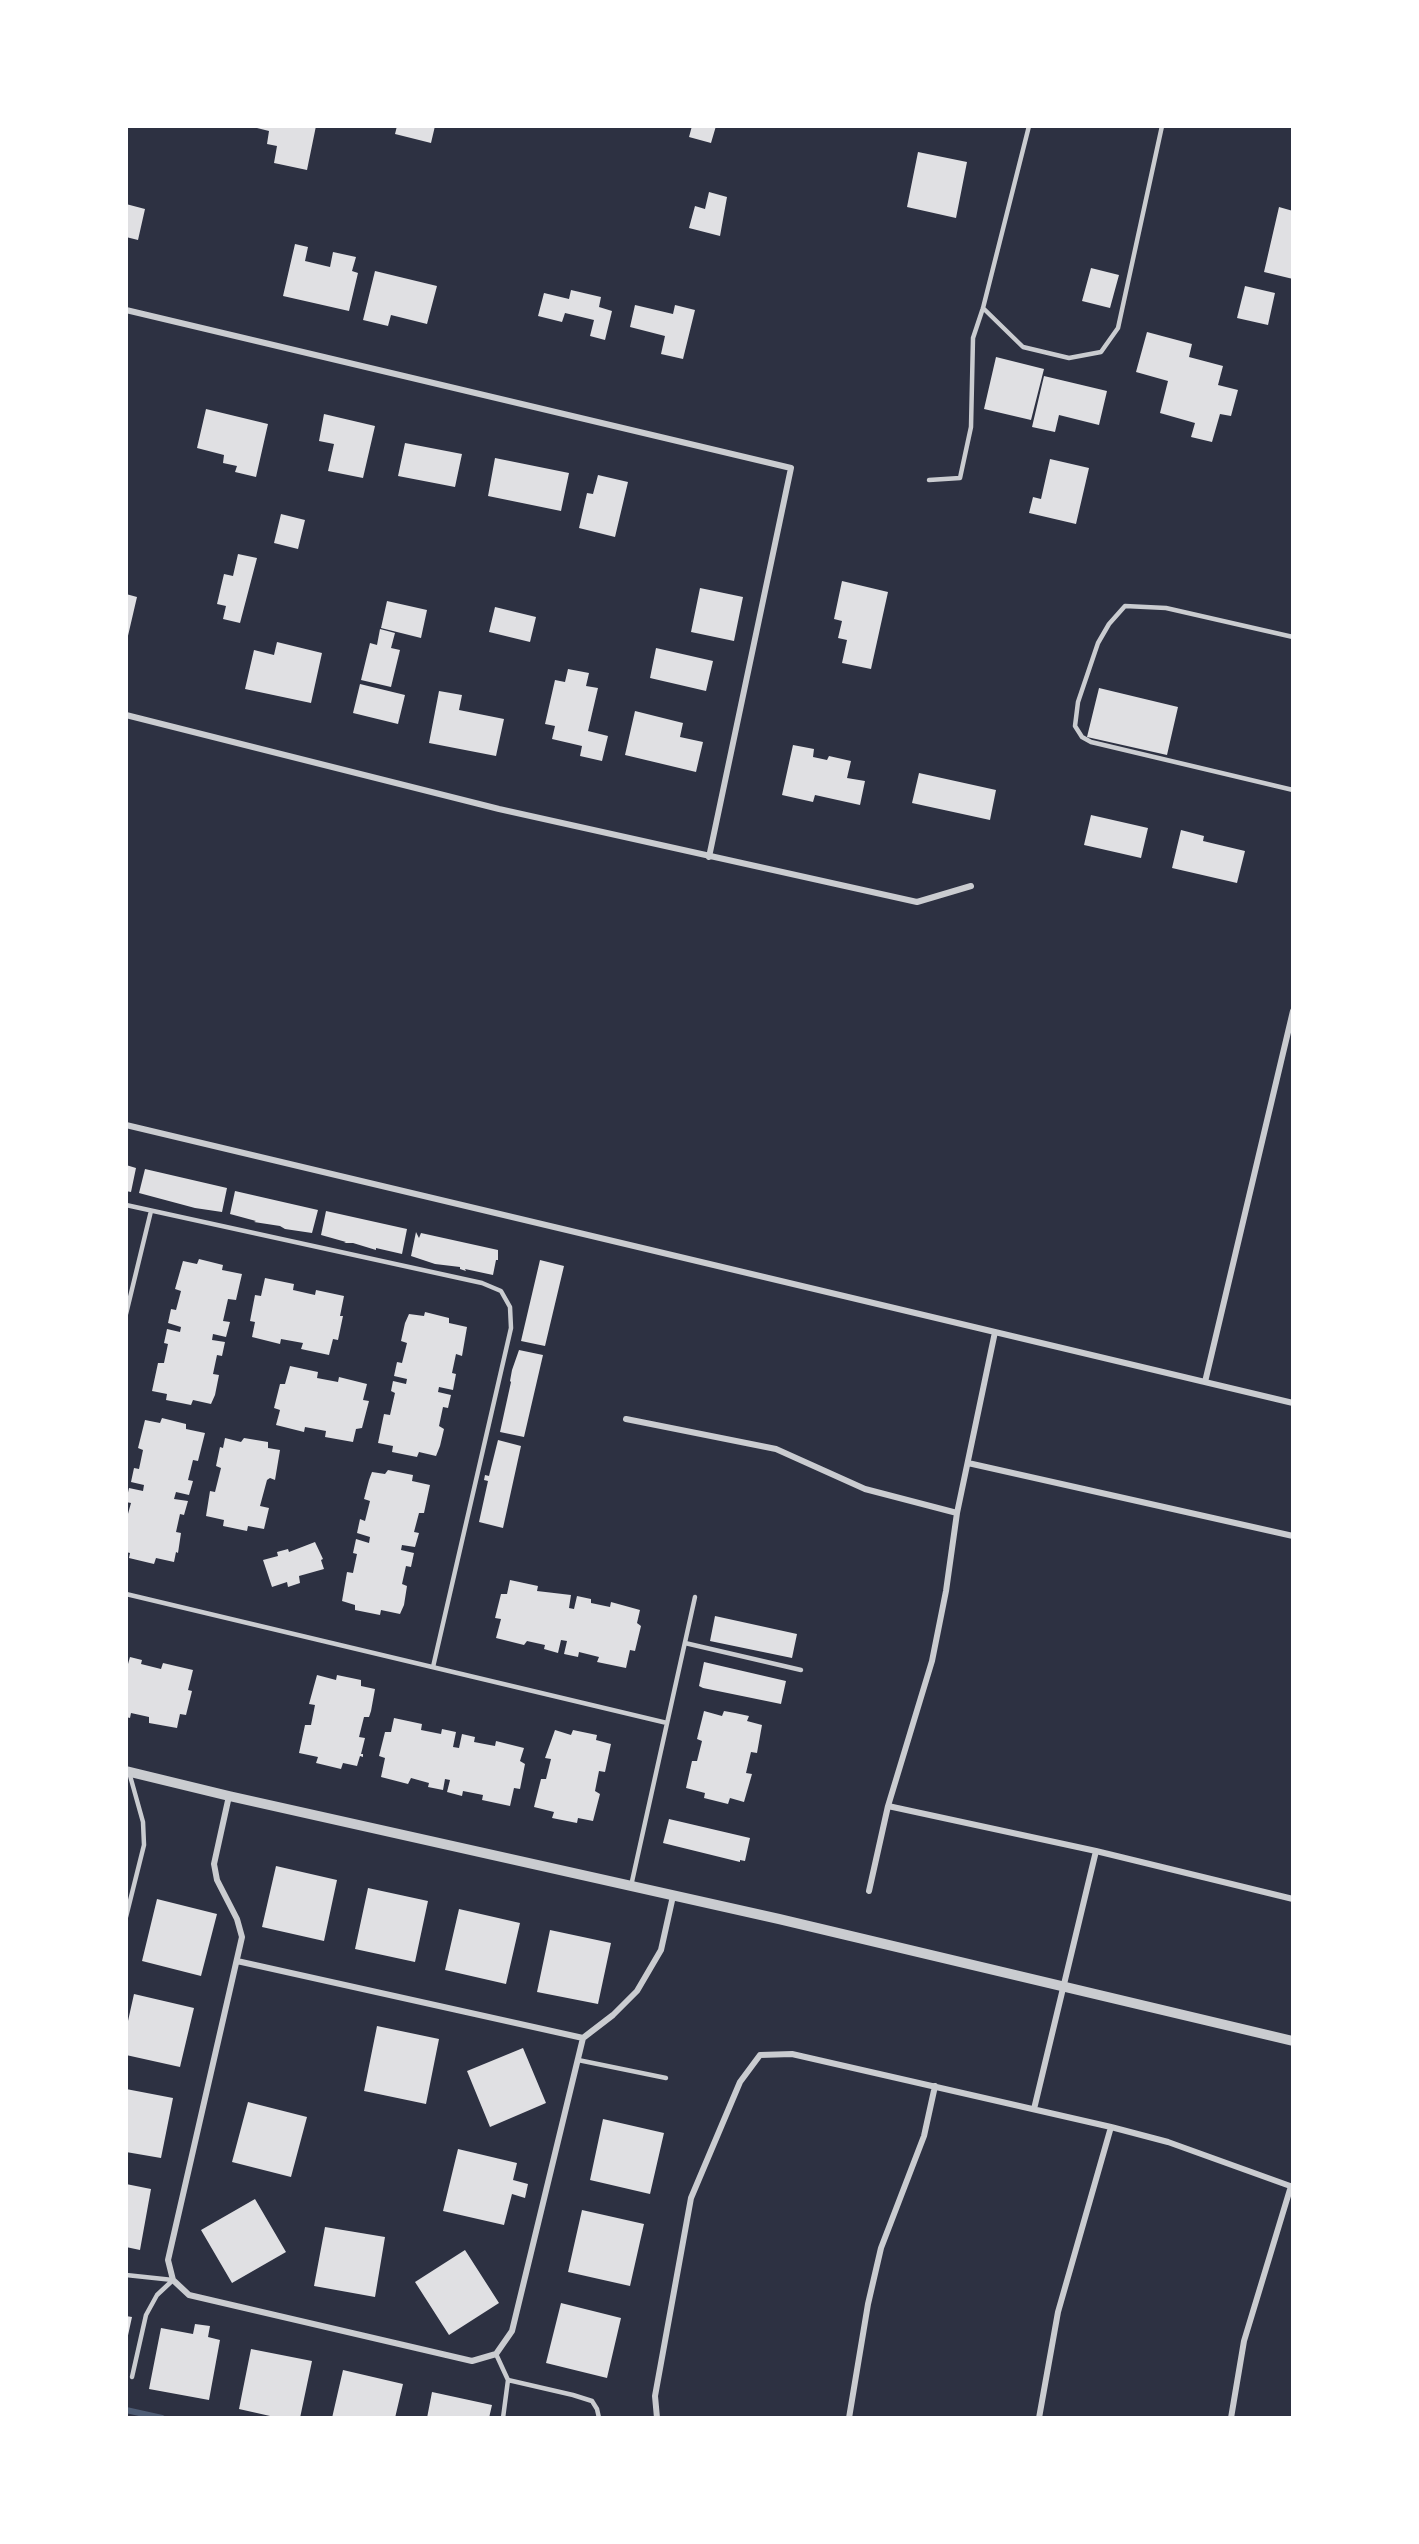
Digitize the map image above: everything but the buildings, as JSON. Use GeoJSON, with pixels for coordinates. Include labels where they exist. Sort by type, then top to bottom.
{"type":"FeatureCollection","features":[{"type":"Feature","properties":{"kind":"street"},"geometry":{"type":"LineString","coordinates":[[126,310],[791,468],[709,857]]}},
{"type":"Feature","properties":{"kind":"street"},"geometry":{"type":"LineString","coordinates":[[126,715],[488,806],[917,902],[971,886]]}},
{"type":"Feature","properties":{"kind":"street"},"geometry":{"type":"LineString","coordinates":[[1205,1382],[1293,1011]]}},
{"type":"Feature","properties":{"kind":"street"},"geometry":{"type":"LineString","coordinates":[[126,1125],[1293,1403]]}},
{"type":"Feature","properties":{"kind":"street"},"geometry":{"type":"LineString","coordinates":[[869,1891],[888,1806],[932,1661],[946,1591],[957,1513],[995,1332]]}},
{"type":"Feature","properties":{"kind":"street"},"geometry":{"type":"LineString","coordinates":[[626,1419],[776,1449],[866,1490],[957,1513]]}},
{"type":"Feature","properties":{"kind":"street"},"geometry":{"type":"LineString","coordinates":[[969,1463],[1293,1536]]}},
{"type":"Feature","properties":{"kind":"street"},"geometry":{"type":"LineString","coordinates":[[128,1772],[1064,1985],[1293,2042]]}},
{"type":"Feature","properties":{"kind":"street"},"geometry":{"type":"LineString","coordinates":[[229,1796],[214,1864],[218,1880],[237,1918],[242,1937],[168,2260],[173,2280],[189,2295],[472,2361],[496,2354],[512,2331],[583,2038],[613,2016],[637,1991],[661,1950],[673,1896]]}},
{"type":"Feature","properties":{"kind":"street"},"geometry":{"type":"LineString","coordinates":[[888,1806],[1095,1851],[1293,1899]]}},
{"type":"Feature","properties":{"kind":"street"},"geometry":{"type":"LineString","coordinates":[[1034,2109],[1095,1851]]}},
{"type":"Feature","properties":{"kind":"street"},"geometry":{"type":"LineString","coordinates":[[237,1961],[583,2038]]}},
{"type":"Feature","properties":{"kind":"street"},"geometry":{"type":"LineString","coordinates":[[657,2418],[655,2396],[691,2198],[740,2082],[760,2055],[792,2054],[1168,2142],[1292,2186],[1244,2341],[1231,2418]]}},
{"type":"Feature","properties":{"kind":"street"},"geometry":{"type":"LineString","coordinates":[[849,2418],[868,2304],[881,2248],[924,2136],[935,2086]]}},
{"type":"Feature","properties":{"kind":"street"},"geometry":{"type":"LineString","coordinates":[[1039,2418],[1058,2312],[1111,2127]]}},
{"type":"Feature","properties":{"kind":"lane"},"geometry":{"type":"LineString","coordinates":[[929,480],[960,478],[971,427],[973,338],[983,308],[1029,126]]}},
{"type":"Feature","properties":{"kind":"lane"},"geometry":{"type":"LineString","coordinates":[[983,308],[1023,347],[1069,358],[1101,352],[1118,328],[1162,126]]}},
{"type":"Feature","properties":{"kind":"lane"},"geometry":{"type":"LineString","coordinates":[[1293,637],[1166,608],[1125,606],[1109,624],[1098,643],[1078,702],[1075,726],[1082,737],[1091,742],[1293,790]]}},
{"type":"Feature","properties":{"kind":"lane"},"geometry":{"type":"LineString","coordinates":[[126,1205],[482,1283],[501,1291],[510,1307],[511,1328],[433,1667]]}},
{"type":"Feature","properties":{"kind":"lane"},"geometry":{"type":"LineString","coordinates":[[126,1314],[151,1211]]}},
{"type":"Feature","properties":{"kind":"lane"},"geometry":{"type":"LineString","coordinates":[[126,1594],[667,1724]]}},
{"type":"Feature","properties":{"kind":"lane"},"geometry":{"type":"LineString","coordinates":[[631,1886],[695,1597]]}},
{"type":"Feature","properties":{"kind":"lane"},"geometry":{"type":"LineString","coordinates":[[685,1643],[801,1670]]}},
{"type":"Feature","properties":{"kind":"lane"},"geometry":{"type":"LineString","coordinates":[[126,1917],[144,1845],[143,1822],[128,1772]]}},
{"type":"Feature","properties":{"kind":"lane"},"geometry":{"type":"LineString","coordinates":[[578,2060],[666,2078]]}},
{"type":"Feature","properties":{"kind":"lane"},"geometry":{"type":"LineString","coordinates":[[126,2275],[173,2280]]}},
{"type":"Feature","properties":{"kind":"lane"},"geometry":{"type":"LineString","coordinates":[[132,2376],[146,2316],[156,2295],[173,2280]]}},
{"type":"Feature","properties":{"kind":"lane"},"geometry":{"type":"LineString","coordinates":[[496,2354],[508,2380],[503,2418]]}},
{"type":"Feature","properties":{"kind":"lane"},"geometry":{"type":"LineString","coordinates":[[508,2380],[592,2401],[597,2409],[598,2418]]}},
{"type":"Feature","properties":{"kind":"waterway"},"geometry":{"type":"LineString","coordinates":[[126,2410],[162,2418]]}}]}
